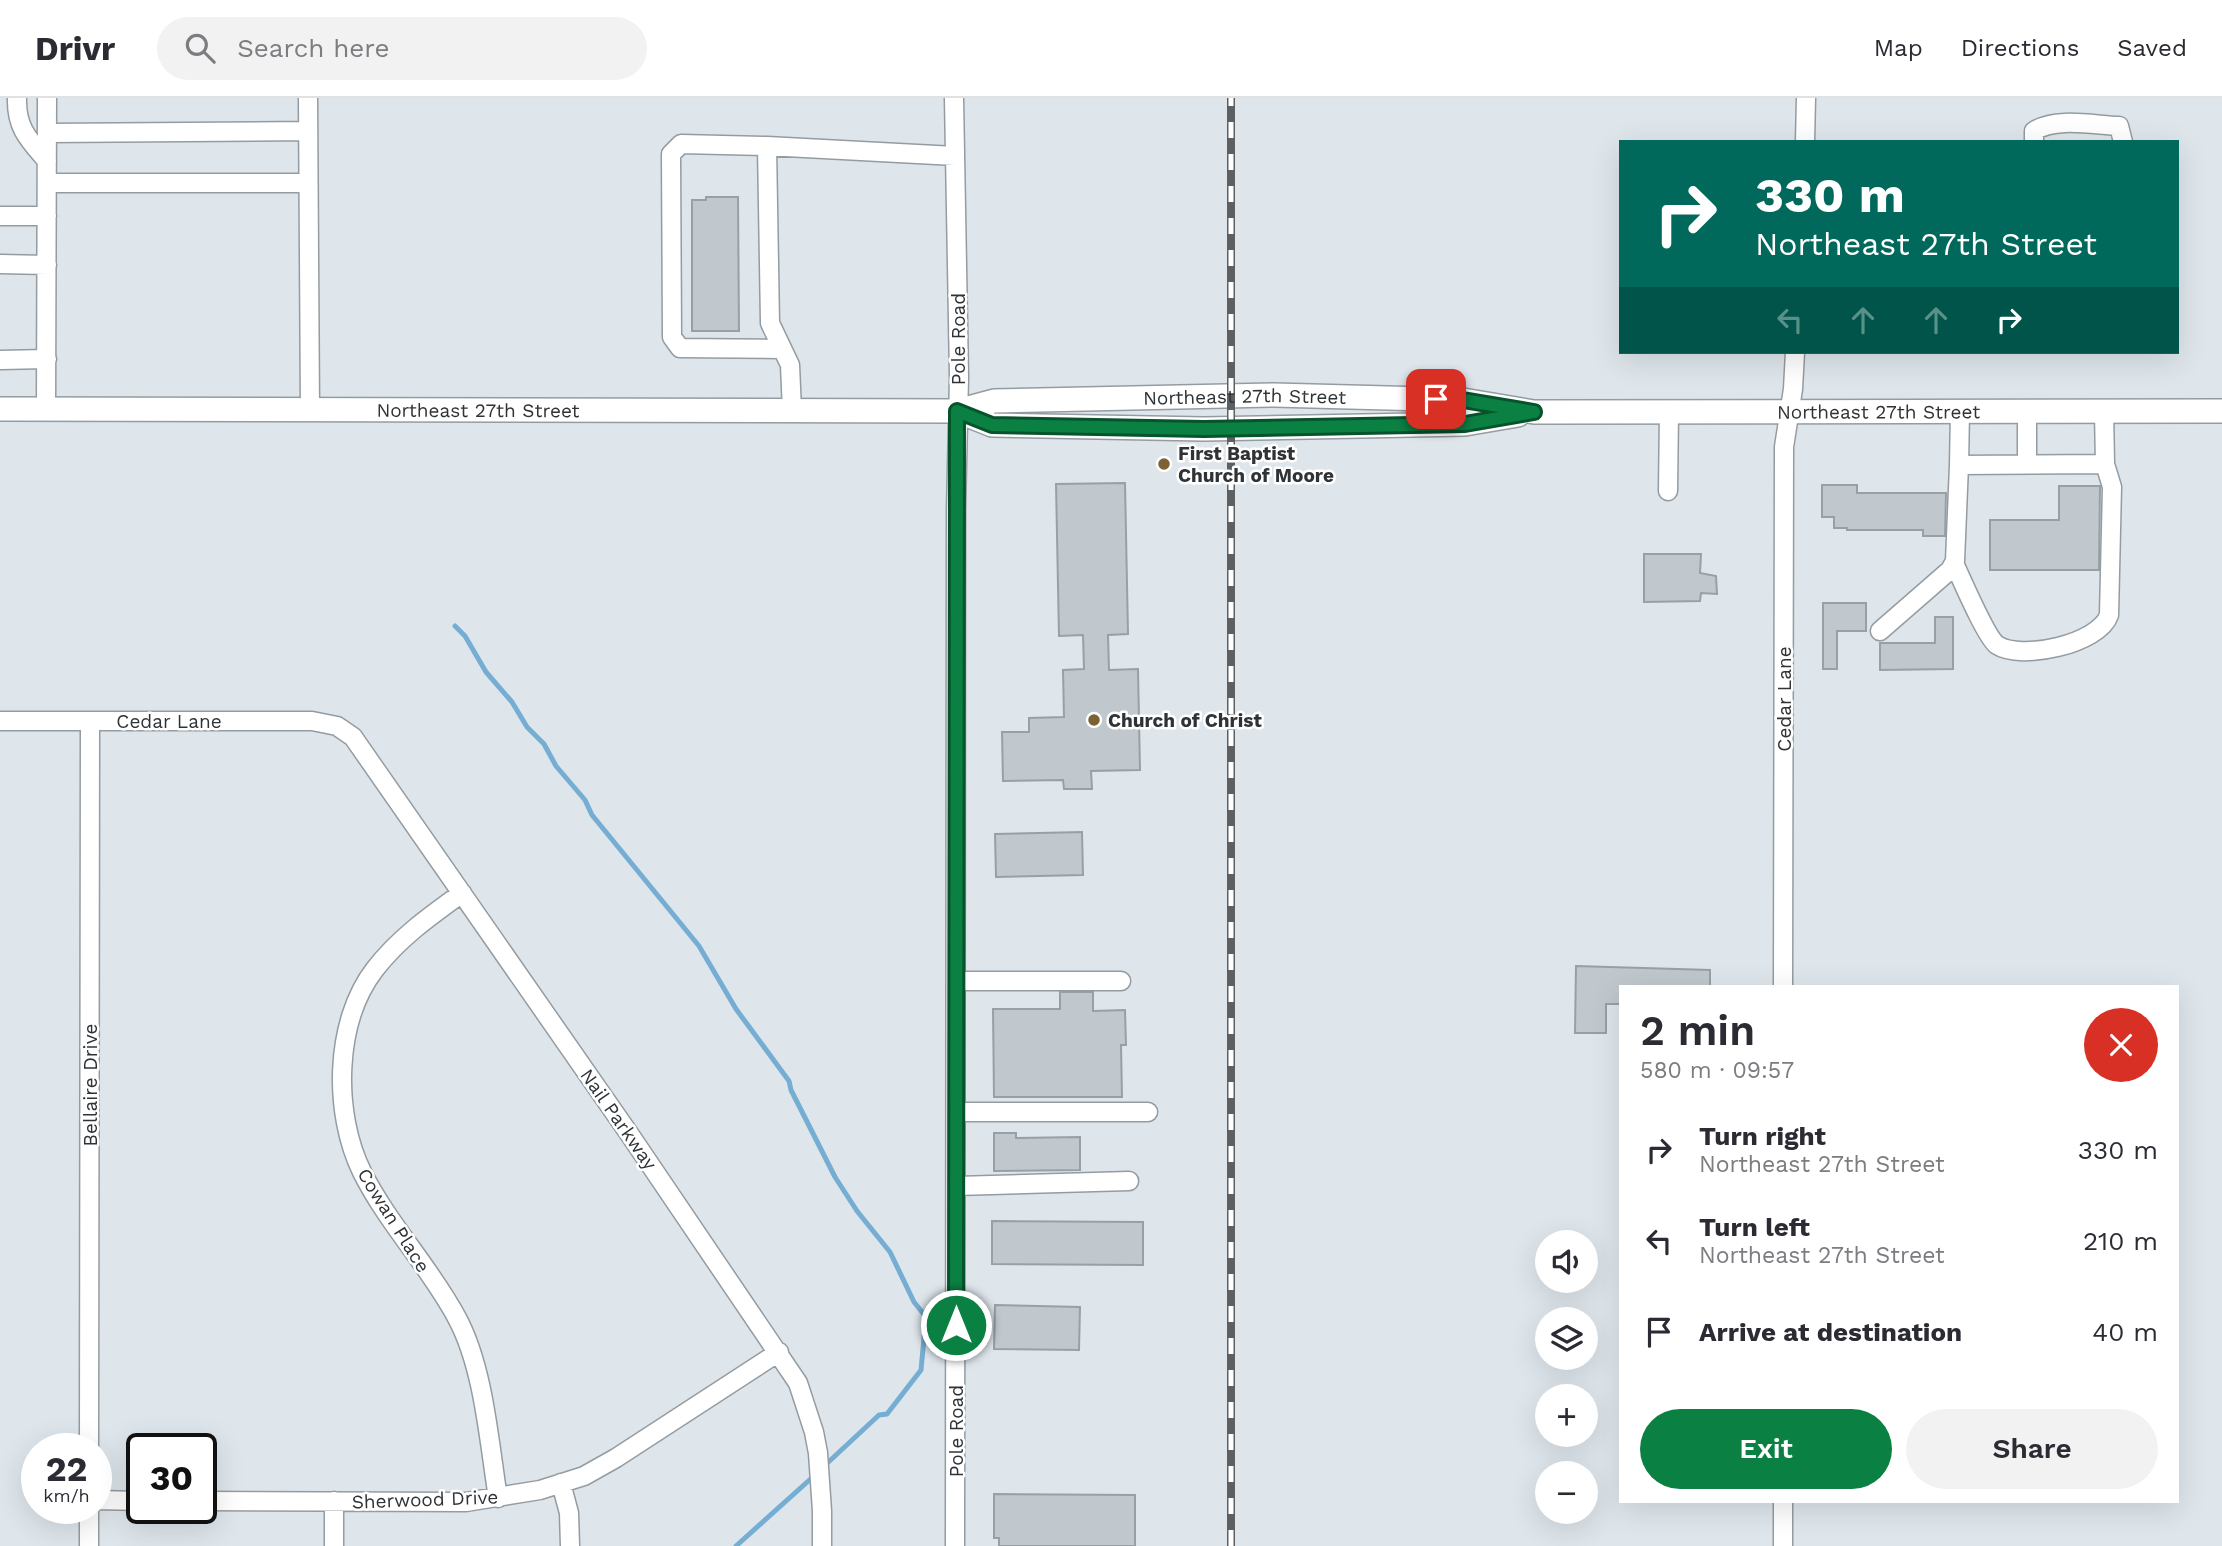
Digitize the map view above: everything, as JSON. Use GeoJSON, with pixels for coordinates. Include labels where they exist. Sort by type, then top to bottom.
{"type":"FeatureCollection","features":[{"type":"Feature","properties":{"kind":"main road","name":"Northeast 27th Street"},"geometry":{"type":"LineString","coordinates":[[0,409],[957,411],[994,401],[1274,395],[1463,400],[1534,412],[2222,411]]}},
{"type":"Feature","properties":{"kind":"main road","name":"Northeast 27th Street"},"geometry":{"type":"LineString","coordinates":[[957,411],[992,425],[1204,429],[1465,424],[1534,412]]}},
{"type":"Feature","properties":{"kind":"street"},"geometry":{"type":"LineString","coordinates":[[17,98],[16,108],[22,132],[47,161]]}},
{"type":"Feature","properties":{"kind":"street"},"geometry":{"type":"LineString","coordinates":[[46,408],[47,98]]}},
{"type":"Feature","properties":{"kind":"street"},"geometry":{"type":"LineString","coordinates":[[308,98],[310,410]]}},
{"type":"Feature","properties":{"kind":"street","name":"Pole Road"},"geometry":{"type":"LineString","coordinates":[[954,98],[957,411],[955,1546]]}},
{"type":"Feature","properties":{"kind":"street"},"geometry":{"type":"LineString","coordinates":[[1805,140],[1806,98]]}},
{"type":"Feature","properties":{"kind":"street"},"geometry":{"type":"LineString","coordinates":[[2034,140],[2034,131],[2042,126],[2070,123],[2119,126],[2122,140]]}},
{"type":"Feature","properties":{"kind":"street"},"geometry":{"type":"LineString","coordinates":[[47,133],[308,131]]}},
{"type":"Feature","properties":{"kind":"street"},"geometry":{"type":"LineString","coordinates":[[782,349],[680,348],[672,337],[671,154],[681,144],[955,156]]}},
{"type":"Feature","properties":{"kind":"street"},"geometry":{"type":"LineString","coordinates":[[767,146],[770,323],[790,365],[792,411]]}},
{"type":"Feature","properties":{"kind":"street"},"geometry":{"type":"LineString","coordinates":[[47,183],[308,183]]}},
{"type":"Feature","properties":{"kind":"street"},"geometry":{"type":"LineString","coordinates":[[0,216],[47,216]]}},
{"type":"Feature","properties":{"kind":"street"},"geometry":{"type":"LineString","coordinates":[[0,264],[47,265]]}},
{"type":"Feature","properties":{"kind":"street","name":"Cedar Lane"},"geometry":{"type":"LineString","coordinates":[[1783,985],[1784,447],[1795,354]]}},
{"type":"Feature","properties":{"kind":"street"},"geometry":{"type":"LineString","coordinates":[[0,360],[47,359]]}},
{"type":"Feature","properties":{"kind":"street"},"geometry":{"type":"LineString","coordinates":[[1880,631],[1950,570],[1954,563],[1959,411]]}},
{"type":"Feature","properties":{"kind":"street"},"geometry":{"type":"LineString","coordinates":[[2027,411],[2027,464]]}},
{"type":"Feature","properties":{"kind":"street"},"geometry":{"type":"LineString","coordinates":[[1954,563],[1997,645],[2012,649],[2057,648],[2096,632],[2106,624],[2109,615],[2112,487],[2105,464],[2104,411]]}},
{"type":"Feature","properties":{"kind":"street"},"geometry":{"type":"LineString","coordinates":[[1668,491],[1670,412]]}},
{"type":"Feature","properties":{"kind":"street"},"geometry":{"type":"LineString","coordinates":[[1959,465],[2105,464]]}},
{"type":"Feature","properties":{"kind":"street","name":"Cedar Lane"},"geometry":{"type":"LineString","coordinates":[[0,721],[312,721],[337,726]]}},
{"type":"Feature","properties":{"kind":"street","name":"Bellaire Drive"},"geometry":{"type":"LineString","coordinates":[[89,1433],[90,721]]}},
{"type":"Feature","properties":{"kind":"street","name":"Nail Parkway"},"geometry":{"type":"LineString","coordinates":[[337,726],[347,731],[363,748],[798,1383],[818,1453],[822,1546]]}},
{"type":"Feature","properties":{"kind":"street","name":"Cowan Place"},"geometry":{"type":"LineString","coordinates":[[463,893],[406,935],[373,972],[352,1017],[342,1065],[341,1088],[347,1131],[363,1174],[457,1317],[470,1345],[498,1498]]}},
{"type":"Feature","properties":{"kind":"street"},"geometry":{"type":"LineString","coordinates":[[956,981],[1121,981]]}},
{"type":"Feature","properties":{"kind":"street"},"geometry":{"type":"LineString","coordinates":[[956,1112],[1147,1112]]}},
{"type":"Feature","properties":{"kind":"street"},"geometry":{"type":"LineString","coordinates":[[956,1186],[1129,1181]]}},
{"type":"Feature","properties":{"kind":"street","name":"Sherwood Drive"},"geometry":{"type":"LineString","coordinates":[[217,1501],[466,1502],[540,1490],[584,1476],[779,1352]]}},
{"type":"Feature","properties":{"kind":"street"},"geometry":{"type":"LineString","coordinates":[[561,1483],[569,1513],[570,1546]]}},
{"type":"Feature","properties":{"kind":"street"},"geometry":{"type":"LineString","coordinates":[[334,1501],[334,1546]]}},
{"type":"Feature","properties":{"kind":"street"},"geometry":{"type":"LineString","coordinates":[[1783,1503],[1783,1546]]}},
{"type":"Feature","properties":{"kind":"street"},"geometry":{"type":"LineString","coordinates":[[89,1524],[89,1546]]}},
{"type":"Feature","properties":{"kind":"building"},"geometry":{"type":"Polygon","coordinates":[[[706,197],[738,197],[739,331],[692,331],[692,200],[706,200],[706,197]]]}},
{"type":"Feature","properties":{"kind":"building"},"geometry":{"type":"Polygon","coordinates":[[[1125,483],[1128,634],[1108,635],[1109,670],[1138,669],[1140,770],[1091,771],[1092,789],[1064,789],[1063,780],[1003,781],[1002,732],[1029,732],[1029,718],[1064,717],[1063,670],[1084,669],[1083,635],[1059,636],[1056,484],[1125,483]]]}},
{"type":"Feature","properties":{"kind":"building"},"geometry":{"type":"Polygon","coordinates":[[[1822,485],[1857,485],[1857,493],[1946,493],[1945,536],[1923,536],[1923,530],[1834,528],[1834,517],[1822,517],[1822,485]]]}},
{"type":"Feature","properties":{"kind":"building"},"geometry":{"type":"Polygon","coordinates":[[[2059,486],[2100,486],[2099,570],[1990,570],[1990,520],[2059,520],[2059,486]]]}},
{"type":"Feature","properties":{"kind":"building"},"geometry":{"type":"Polygon","coordinates":[[[1644,554],[1701,554],[1700,573],[1716,576],[1717,594],[1701,593],[1700,601],[1644,602],[1644,554]]]}},
{"type":"Feature","properties":{"kind":"building"},"geometry":{"type":"Polygon","coordinates":[[[1823,603],[1866,603],[1866,631],[1837,631],[1837,669],[1823,669],[1823,603]]]}},
{"type":"Feature","properties":{"kind":"building"},"geometry":{"type":"Polygon","coordinates":[[[1935,617],[1953,617],[1953,669],[1880,670],[1880,643],[1935,643],[1935,617]]]}},
{"type":"Feature","properties":{"kind":"building"},"geometry":{"type":"Polygon","coordinates":[[[1082,832],[1083,875],[996,877],[995,834],[1082,832]]]}},
{"type":"Feature","properties":{"kind":"building"},"geometry":{"type":"Polygon","coordinates":[[[1576,966],[1710,970],[1710,985],[1619,985],[1619,1004],[1606,1004],[1606,1033],[1575,1033],[1576,966]]]}},
{"type":"Feature","properties":{"kind":"building"},"geometry":{"type":"Polygon","coordinates":[[[1060,992],[1093,992],[1093,1011],[1125,1010],[1126,1045],[1121,1045],[1122,1097],[994,1097],[993,1009],[1060,1009],[1060,992]]]}},
{"type":"Feature","properties":{"kind":"building"},"geometry":{"type":"Polygon","coordinates":[[[994,1133],[1016,1133],[1016,1138],[1080,1137],[1080,1170],[994,1171],[994,1133]]]}},
{"type":"Feature","properties":{"kind":"building"},"geometry":{"type":"Polygon","coordinates":[[[992,1221],[1143,1222],[1143,1265],[992,1264],[992,1221]]]}},
{"type":"Feature","properties":{"kind":"building"},"geometry":{"type":"Polygon","coordinates":[[[995,1305],[1080,1307],[1079,1350],[994,1349],[995,1305]]]}},
{"type":"Feature","properties":{"kind":"building"},"geometry":{"type":"Polygon","coordinates":[[[994,1494],[1135,1495],[1135,1546],[999,1546],[999,1538],[994,1538],[994,1494]]]}},
{"type":"Feature","properties":{"kind":"waterway"},"geometry":{"type":"LineString","coordinates":[[455,626],[465,636],[486,672],[512,702],[527,727],[544,744],[556,766],[585,800],[592,815],[699,946],[736,1009],[789,1081],[835,1177],[857,1211],[890,1252],[914,1302],[926,1317],[921,1370],[887,1414],[879,1415],[822,1468]]}},
{"type":"Feature","properties":{"kind":"waterway"},"geometry":{"type":"LineString","coordinates":[[736,1546],[815,1475]]}},
{"type":"Feature","properties":{"kind":"railway"},"geometry":{"type":"LineString","coordinates":[[1231,98],[1231,1546]]}},
{"type":"Feature","properties":{"kind":"place","name":"First Baptist Church of Moore"},"geometry":{"type":"Point","coordinates":[1164,464]}},
{"type":"Feature","properties":{"kind":"place","name":"Church of Christ"},"geometry":{"type":"Point","coordinates":[1094,720]}},
{"type":"Feature","properties":{"kind":"route"},"geometry":{"type":"LineString","coordinates":[[956,1325],[957,411],[992,425],[1204,429],[1465,424],[1534,412],[1463,400],[1436,399]]}}]}
